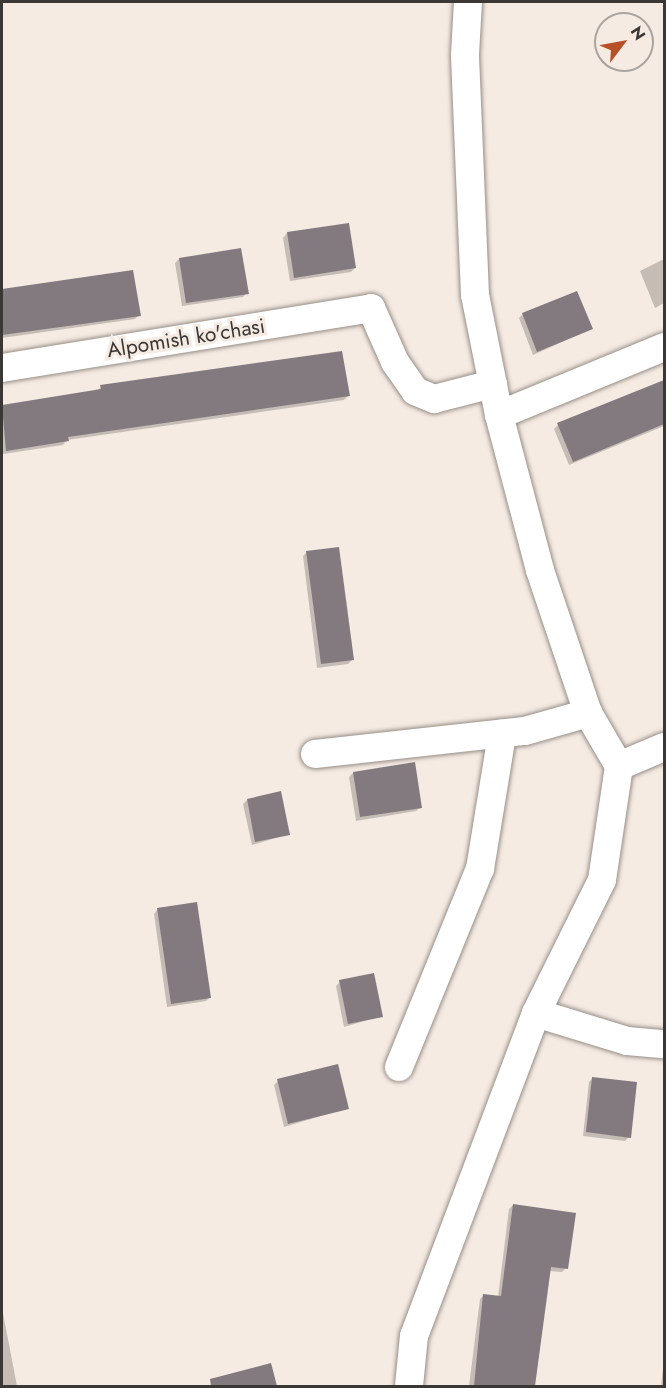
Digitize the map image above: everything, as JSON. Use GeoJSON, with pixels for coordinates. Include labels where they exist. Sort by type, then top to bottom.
{"type":"FeatureCollection","features":[{"type":"Feature","properties":{"kind":"street"},"geometry":{"type":"LineString","coordinates":[[409,1386],[414,1336],[536,1013],[602,880],[619,766],[588,713],[540,570],[499,415],[480,386],[465,55],[468,2]]}},
{"type":"Feature","properties":{"kind":"street","name":"Alpomish ko'chasi"},"geometry":{"type":"LineString","coordinates":[[2,368],[372,308],[395,362],[415,391],[434,399],[480,386]]}},
{"type":"Feature","properties":{"kind":"street"},"geometry":{"type":"LineString","coordinates":[[499,415],[664,347]]}},
{"type":"Feature","properties":{"kind":"street"},"geometry":{"type":"LineString","coordinates":[[315,754],[514,733],[588,713]]}},
{"type":"Feature","properties":{"kind":"street"},"geometry":{"type":"LineString","coordinates":[[399,1067],[480,869],[514,733]]}},
{"type":"Feature","properties":{"kind":"street"},"geometry":{"type":"LineString","coordinates":[[619,766],[664,747]]}},
{"type":"Feature","properties":{"kind":"street"},"geometry":{"type":"LineString","coordinates":[[536,1013],[627,1041],[664,1044]]}},
{"type":"Feature","properties":{"kind":"building"},"geometry":{"type":"Polygon","coordinates":[[[349,223],[356,268],[294,278],[287,232],[349,223]]]}},
{"type":"Feature","properties":{"kind":"building"},"geometry":{"type":"Polygon","coordinates":[[[241,248],[249,294],[186,303],[179,258],[241,248]]]}},
{"type":"Feature","properties":{"kind":"building"},"geometry":{"type":"Polygon","coordinates":[[[133,270],[141,316],[2,335],[2,289],[133,270]]]}},
{"type":"Feature","properties":{"kind":"building"},"geometry":{"type":"Polygon","coordinates":[[[577,291],[593,329],[537,352],[522,313],[577,291]]]}},
{"type":"Feature","properties":{"kind":"building"},"geometry":{"type":"Polygon","coordinates":[[[342,351],[350,396],[68,437],[69,441],[6,451],[2,405],[101,389],[100,385],[342,351]]]}},
{"type":"Feature","properties":{"kind":"building"},"geometry":{"type":"Polygon","coordinates":[[[664,380],[664,424],[573,462],[557,423],[664,380]]]}},
{"type":"Feature","properties":{"kind":"building"},"geometry":{"type":"Polygon","coordinates":[[[339,547],[354,660],[321,664],[306,551],[339,547]]]}},
{"type":"Feature","properties":{"kind":"building"},"geometry":{"type":"Polygon","coordinates":[[[415,762],[422,808],[360,817],[353,772],[415,762]]]}},
{"type":"Feature","properties":{"kind":"building"},"geometry":{"type":"Polygon","coordinates":[[[281,791],[290,835],[255,842],[247,799],[281,791]]]}},
{"type":"Feature","properties":{"kind":"building"},"geometry":{"type":"Polygon","coordinates":[[[197,902],[211,998],[171,1004],[157,908],[197,902]]]}},
{"type":"Feature","properties":{"kind":"building"},"geometry":{"type":"Polygon","coordinates":[[[374,973],[383,1017],[348,1024],[339,980],[374,973]]]}},
{"type":"Feature","properties":{"kind":"building"},"geometry":{"type":"Polygon","coordinates":[[[338,1064],[349,1109],[288,1124],[277,1079],[338,1064]]]}},
{"type":"Feature","properties":{"kind":"building"},"geometry":{"type":"Polygon","coordinates":[[[592,1077],[637,1082],[631,1138],[586,1132],[592,1077]]]}},
{"type":"Feature","properties":{"kind":"building"},"geometry":{"type":"Polygon","coordinates":[[[513,1204],[576,1213],[568,1269],[551,1267],[535,1386],[474,1386],[483,1294],[501,1296],[513,1204]]]}},
{"type":"Feature","properties":{"kind":"building"},"geometry":{"type":"Polygon","coordinates":[[[271,1363],[277,1386],[211,1386],[210,1379],[271,1363]]]}}]}
